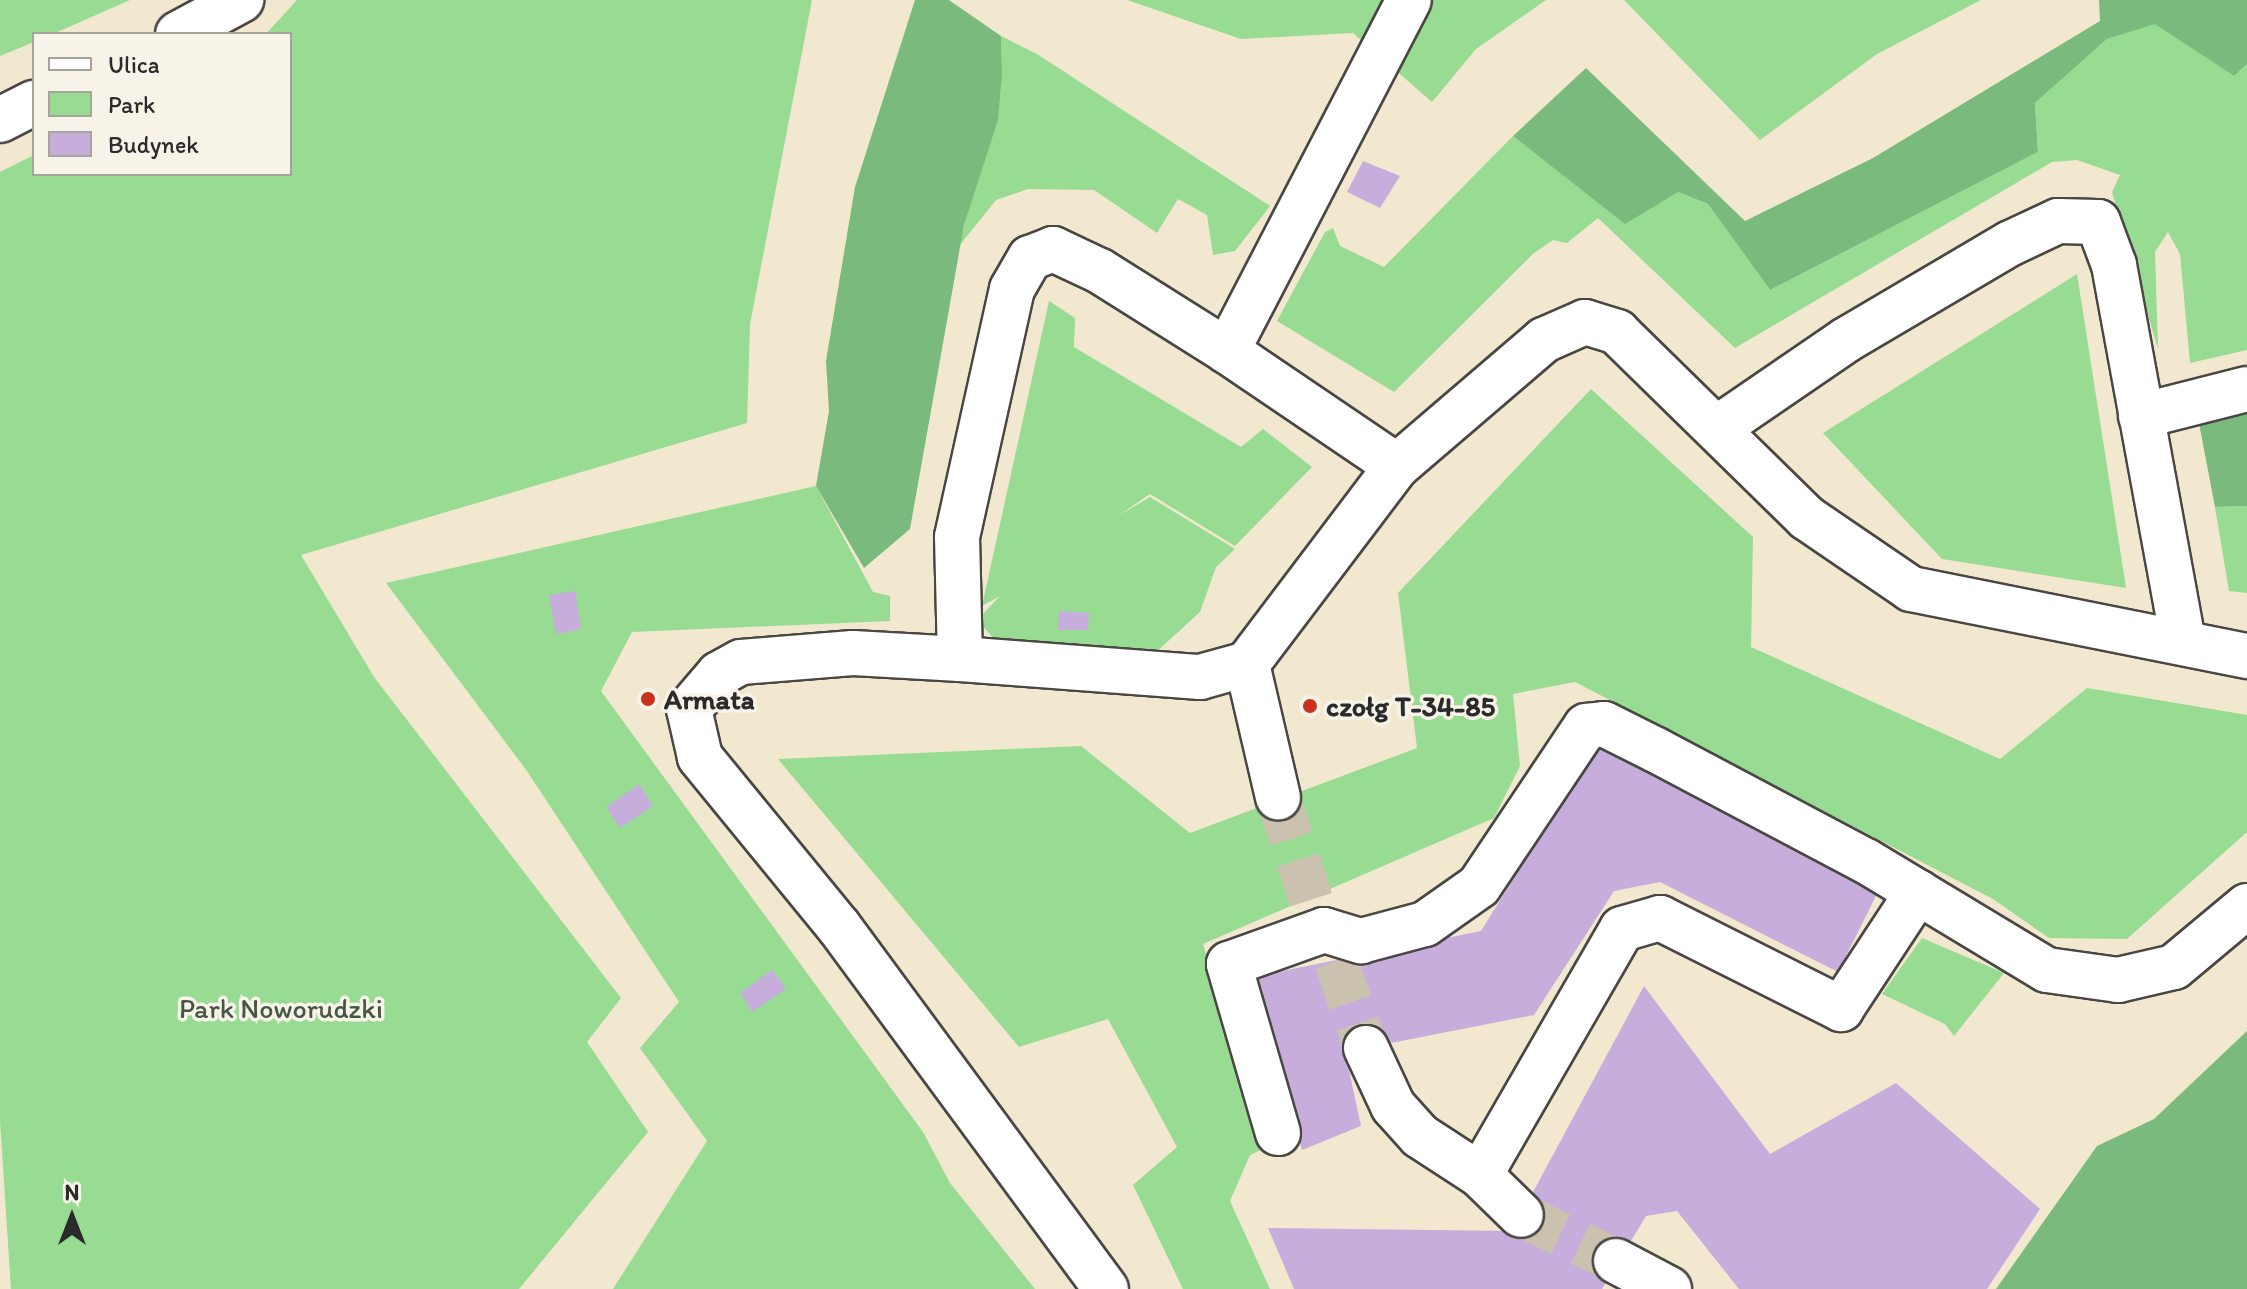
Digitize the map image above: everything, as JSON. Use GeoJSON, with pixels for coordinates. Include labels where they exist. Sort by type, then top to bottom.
{"type":"FeatureCollection","features":[{"type":"Feature","properties":{"kind":"street"},"geometry":{"type":"LineString","coordinates":[[182,32],[241,0]]}},
{"type":"Feature","properties":{"kind":"street"},"geometry":{"type":"LineString","coordinates":[[1227,351],[1409,0]]}},
{"type":"Feature","properties":{"kind":"street"},"geometry":{"type":"LineString","coordinates":[[0,120],[32,104]]}},
{"type":"Feature","properties":{"kind":"street"},"geometry":{"type":"LineString","coordinates":[[1719,427],[1846,340],[2058,221],[2098,222],[2114,265],[2183,641]]}},
{"type":"Feature","properties":{"kind":"street"},"geometry":{"type":"LineString","coordinates":[[960,659],[957,537],[1012,289],[1030,258],[1053,249],[1100,271],[1227,351],[1397,466]]}},
{"type":"Feature","properties":{"kind":"street"},"geometry":{"type":"LineString","coordinates":[[1106,1289],[839,927],[700,757],[688,727],[699,696],[741,662],[853,653],[1200,677],[1247,664],[1397,466],[1544,340],[1585,322],[1617,332],[1719,427],[1807,518],[1911,589],[2247,656]]}},
{"type":"Feature","properties":{"kind":"street"},"geometry":{"type":"LineString","coordinates":[[2141,416],[2247,389]]}},
{"type":"Feature","properties":{"kind":"street"},"geometry":{"type":"LineString","coordinates":[[1247,664],[1278,797]]}},
{"type":"Feature","properties":{"kind":"street"},"geometry":{"type":"LineString","coordinates":[[1278,1133],[1229,964],[1324,930],[1361,941],[1425,924],[1479,886],[1569,746],[1586,726],[1604,724],[1918,892],[2047,970],[2118,980],[2174,967],[2247,906]]}},
{"type":"Feature","properties":{"kind":"street"},"geometry":{"type":"LineString","coordinates":[[1480,1175],[1622,929],[1660,918],[1841,1009],[1918,892]]}},
{"type":"Feature","properties":{"kind":"street"},"geometry":{"type":"LineString","coordinates":[[1366,1048],[1393,1106],[1420,1136],[1480,1175],[1521,1215]]}},
{"type":"Feature","properties":{"kind":"street"},"geometry":{"type":"LineString","coordinates":[[1616,1261],[1669,1289]]}},
{"type":"Feature","properties":{"kind":"green space"},"geometry":{"type":"Polygon","coordinates":[[[0,0],[130,0],[58,32],[32,32],[32,43],[0,56],[0,0]]]}},
{"type":"Feature","properties":{"kind":"green space","name":"Park Noworudzki"},"geometry":{"type":"Polygon","coordinates":[[[297,0],[812,0],[750,324],[747,423],[301,555],[374,677],[621,998],[587,1042],[648,1132],[519,1289],[11,1289],[0,1121],[0,172],[32,156],[32,176],[292,176],[292,32],[268,32],[297,0]]]}},
{"type":"Feature","properties":{"kind":"green space"},"geometry":{"type":"Polygon","coordinates":[[[915,0],[949,0],[1001,36],[998,120],[964,225],[910,529],[864,568],[816,486],[829,411],[826,361],[855,187],[915,0]]]}},
{"type":"Feature","properties":{"kind":"green space"},"geometry":{"type":"Polygon","coordinates":[[[1127,0],[1546,0],[1476,49],[1432,102],[1353,33],[1241,39],[1127,0]]]}},
{"type":"Feature","properties":{"kind":"green space"},"geometry":{"type":"Polygon","coordinates":[[[1624,0],[1981,0],[1877,54],[1760,140],[1624,0]]]}},
{"type":"Feature","properties":{"kind":"green space"},"geometry":{"type":"Polygon","coordinates":[[[2099,0],[2247,0],[2247,64],[2234,76],[2155,24],[2107,39],[2035,103],[2038,152],[1770,290],[1708,204],[1678,192],[1625,224],[1513,136],[1586,68],[1745,221],[1873,158],[2100,21],[2099,0]]]}},
{"type":"Feature","properties":{"kind":"green space"},"geometry":{"type":"Polygon","coordinates":[[[2155,23],[2234,76],[2247,64],[2247,350],[2190,363],[2180,254],[2168,232],[2155,252],[2158,349],[2112,192],[2120,175],[2077,160],[2052,162],[1735,348],[1598,218],[1567,243],[1553,240],[1534,253],[1394,392],[1277,321],[1325,232],[1333,228],[1340,246],[1384,267],[1513,136],[1624,223],[1678,192],[1708,204],[1770,290],[2038,152],[2035,103],[2107,39],[2155,23]]]}},
{"type":"Feature","properties":{"kind":"green space"},"geometry":{"type":"Polygon","coordinates":[[[1001,36],[1037,54],[1270,206],[1235,251],[1213,255],[1207,215],[1178,199],[1157,233],[1094,190],[1028,189],[996,200],[959,246],[1002,73],[1001,36]]]}},
{"type":"Feature","properties":{"kind":"green space"},"geometry":{"type":"Polygon","coordinates":[[[2077,274],[2126,588],[1942,559],[1823,433],[2077,274]]]}},
{"type":"Feature","properties":{"kind":"green space"},"geometry":{"type":"Polygon","coordinates":[[[1049,301],[1075,318],[1074,347],[1241,447],[1263,429],[1312,467],[1235,546],[1150,494],[1118,516],[1150,497],[1235,549],[1216,567],[1200,612],[1154,654],[997,642],[977,620],[1000,596],[982,606],[1049,301]]]}},
{"type":"Feature","properties":{"kind":"green space"},"geometry":{"type":"Polygon","coordinates":[[[1591,389],[1753,537],[1751,647],[2000,759],[2087,688],[2247,715],[2247,832],[2127,939],[2049,938],[1993,899],[1575,682],[1513,694],[1520,766],[1494,818],[1203,944],[1265,1148],[1250,1155],[1230,1201],[1270,1289],[1183,1289],[1133,1185],[1177,1147],[1108,1019],[1019,1047],[778,759],[1081,746],[1190,833],[1417,748],[1398,593],[1591,389]]]}},
{"type":"Feature","properties":{"kind":"green space"},"geometry":{"type":"Polygon","coordinates":[[[2247,414],[2247,506],[2215,507],[2199,423],[2247,414]]]}},
{"type":"Feature","properties":{"kind":"green space"},"geometry":{"type":"Polygon","coordinates":[[[816,486],[873,592],[890,596],[890,621],[632,632],[601,691],[923,1132],[950,1183],[1035,1289],[613,1289],[707,1141],[640,1048],[679,1002],[527,771],[386,583],[816,486]]]}},
{"type":"Feature","properties":{"kind":"green space"},"geometry":{"type":"Polygon","coordinates":[[[2247,506],[2247,593],[2229,591],[2215,507],[2247,506]]]}},
{"type":"Feature","properties":{"kind":"green space"},"geometry":{"type":"Polygon","coordinates":[[[1922,938],[2004,973],[1954,1036],[1945,1024],[1882,994],[1922,938]]]}},
{"type":"Feature","properties":{"kind":"green space"},"geometry":{"type":"Polygon","coordinates":[[[2247,1031],[2247,1289],[1996,1289],[2097,1146],[2154,1119],[2247,1031]]]}},
{"type":"Feature","properties":{"kind":"building"},"geometry":{"type":"Polygon","coordinates":[[[1363,161],[1400,176],[1380,208],[1347,192],[1363,161]]]}},
{"type":"Feature","properties":{"kind":"building"},"geometry":{"type":"Polygon","coordinates":[[[575,591],[581,629],[556,634],[549,595],[575,591]]]}},
{"type":"Feature","properties":{"kind":"building"},"geometry":{"type":"Polygon","coordinates":[[[1059,611],[1089,613],[1088,630],[1058,630],[1059,611]]]}},
{"type":"Feature","properties":{"kind":"building"},"geometry":{"type":"Polygon","coordinates":[[[1598,743],[1880,888],[1838,972],[1660,882],[1614,891],[1534,1015],[1345,1052],[1361,1126],[1302,1150],[1252,977],[1481,931],[1598,743]]]}},
{"type":"Feature","properties":{"kind":"building"},"geometry":{"type":"Polygon","coordinates":[[[639,784],[653,806],[620,828],[606,807],[639,784]]]}},
{"type":"Feature","properties":{"kind":"building"},"geometry":{"type":"Polygon","coordinates":[[[772,970],[786,989],[752,1012],[740,993],[772,970]]]}},
{"type":"Feature","properties":{"kind":"building"},"geometry":{"type":"Polygon","coordinates":[[[1644,986],[1770,1154],[1896,1083],[2040,1209],[1987,1289],[1739,1289],[1677,1211],[1646,1216],[1602,1289],[1294,1289],[1268,1228],[1512,1231],[1644,986]]]}},
{"type":"Feature","properties":{"kind":"tunnel"},"geometry":{"type":"LineString","coordinates":[[1278,797],[1311,900]]}},
{"type":"Feature","properties":{"kind":"tunnel"},"geometry":{"type":"LineString","coordinates":[[1336,961],[1366,1048]]}},
{"type":"Feature","properties":{"kind":"tunnel"},"geometry":{"type":"LineString","coordinates":[[1521,1215],[1616,1261]]}},
{"type":"Feature","properties":{"kind":"place","name":"Armata"},"geometry":{"type":"Point","coordinates":[648,699]}},
{"type":"Feature","properties":{"kind":"place","name":"czołg T-34-85"},"geometry":{"type":"Point","coordinates":[1310,706]}}]}
